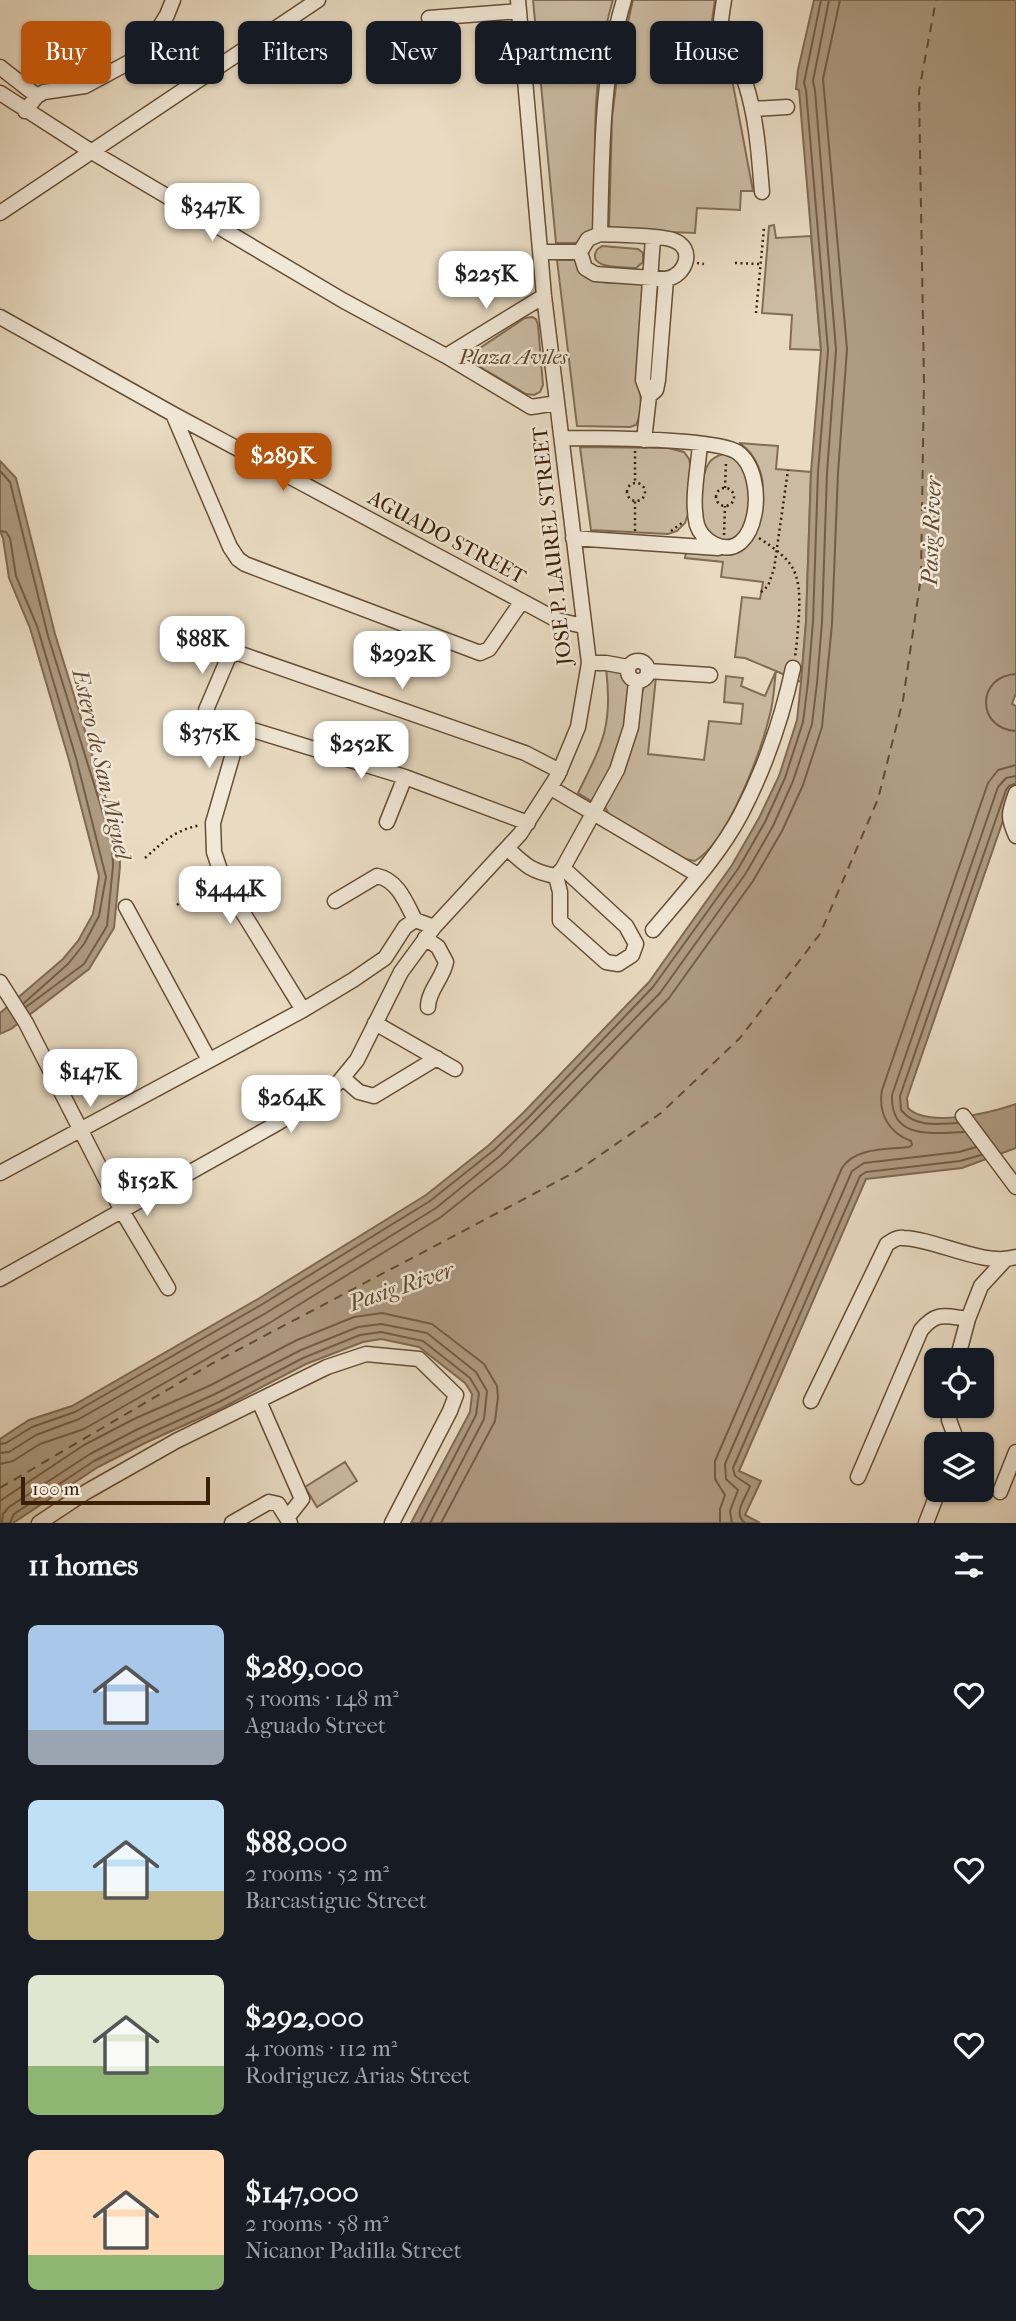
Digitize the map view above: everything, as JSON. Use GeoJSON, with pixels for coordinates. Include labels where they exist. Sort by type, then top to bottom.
{"type":"FeatureCollection","features":[{"type":"Feature","properties":{"kind":"street"},"geometry":{"type":"LineString","coordinates":[[25,111],[37,96],[44,92],[85,86],[137,58],[167,15],[173,0]]}},
{"type":"Feature","properties":{"kind":"street"},"geometry":{"type":"LineString","coordinates":[[0,214],[318,0]]}},
{"type":"Feature","properties":{"kind":"street"},"geometry":{"type":"LineString","coordinates":[[600,234],[603,117],[610,63],[624,0]]}},
{"type":"Feature","properties":{"kind":"street"},"geometry":{"type":"LineString","coordinates":[[724,0],[721,27],[723,41],[739,66],[746,85],[752,109],[762,192]]}},
{"type":"Feature","properties":{"kind":"street"},"geometry":{"type":"LineString","coordinates":[[429,18],[518,5]]}},
{"type":"Feature","properties":{"kind":"street","name":"JOSE P. LAUREL STREET"},"geometry":{"type":"LineString","coordinates":[[343,1078],[357,1060],[401,972],[429,933],[508,849],[551,788],[578,727],[589,663],[544,296],[518,5]]}},
{"type":"Feature","properties":{"kind":"street"},"geometry":{"type":"LineString","coordinates":[[0,67],[37,96]]}},
{"type":"Feature","properties":{"kind":"street"},"geometry":{"type":"LineString","coordinates":[[0,93],[92,152],[344,301],[446,356],[531,407],[557,403]]}},
{"type":"Feature","properties":{"kind":"street"},"geometry":{"type":"LineString","coordinates":[[752,109],[787,107]]}},
{"type":"Feature","properties":{"kind":"street"},"geometry":{"type":"LineString","coordinates":[[600,234],[653,238],[674,240],[680,244],[687,256],[681,273],[666,279],[595,274],[585,268],[580,252],[588,239],[600,234]]}},
{"type":"Feature","properties":{"kind":"street"},"geometry":{"type":"LineString","coordinates":[[639,444],[649,396],[643,380],[653,238]]}},
{"type":"Feature","properties":{"kind":"street"},"geometry":{"type":"LineString","coordinates":[[541,252],[580,252]]}},
{"type":"Feature","properties":{"kind":"street"},"geometry":{"type":"LineString","coordinates":[[649,396],[656,390],[659,380],[666,279]]}},
{"type":"Feature","properties":{"kind":"street"},"geometry":{"type":"LineString","coordinates":[[446,356],[544,296]]}},
{"type":"Feature","properties":{"kind":"street","name":"AGUADO STREET"},"geometry":{"type":"LineString","coordinates":[[0,317],[173,415],[557,620],[583,626]]}},
{"type":"Feature","properties":{"kind":"street"},"geometry":{"type":"LineString","coordinates":[[173,415],[230,547],[245,564],[480,653],[489,649],[522,601]]}},
{"type":"Feature","properties":{"kind":"street"},"geometry":{"type":"LineString","coordinates":[[562,438],[725,447],[739,453],[756,480],[757,500],[749,532],[738,544],[724,548],[573,538]]}},
{"type":"Feature","properties":{"kind":"street"},"geometry":{"type":"LineString","coordinates":[[700,444],[695,512],[698,526],[706,539],[724,548]]}},
{"type":"Feature","properties":{"kind":"street"},"geometry":{"type":"LineString","coordinates":[[528,823],[405,777],[207,715],[206,710],[229,656],[238,653],[525,753],[560,771]]}},
{"type":"Feature","properties":{"kind":"street"},"geometry":{"type":"LineString","coordinates":[[639,661],[645,664],[648,671],[643,680],[636,681],[628,675],[628,667],[632,662],[639,661]]}},
{"type":"Feature","properties":{"kind":"street"},"geometry":{"type":"LineString","coordinates":[[589,663],[628,667]]}},
{"type":"Feature","properties":{"kind":"street"},"geometry":{"type":"LineString","coordinates":[[653,930],[698,875],[740,815],[775,737],[793,668]]}},
{"type":"Feature","properties":{"kind":"street"},"geometry":{"type":"LineString","coordinates":[[648,671],[710,676]]}},
{"type":"Feature","properties":{"kind":"street"},"geometry":{"type":"LineString","coordinates":[[508,849],[538,873],[559,872],[626,926],[636,944],[632,955],[618,964],[606,962],[560,921],[559,872],[617,770],[631,727],[636,681]]}},
{"type":"Feature","properties":{"kind":"street"},"geometry":{"type":"LineString","coordinates":[[241,726],[213,823],[214,852],[224,882],[303,1010]]}},
{"type":"Feature","properties":{"kind":"street"},"geometry":{"type":"LineString","coordinates":[[387,822],[405,777]]}},
{"type":"Feature","properties":{"kind":"street"},"geometry":{"type":"LineString","coordinates":[[551,788],[698,875]]}},
{"type":"Feature","properties":{"kind":"street"},"geometry":{"type":"LineString","coordinates":[[1016,793],[1008,820],[1016,836]]}},
{"type":"Feature","properties":{"kind":"street"},"geometry":{"type":"LineString","coordinates":[[335,901],[377,876],[386,878],[397,889],[415,920],[441,950],[446,962],[444,972],[428,1001],[428,1007]]}},
{"type":"Feature","properties":{"kind":"street"},"geometry":{"type":"LineString","coordinates":[[126,907],[209,1060]]}},
{"type":"Feature","properties":{"kind":"street"},"geometry":{"type":"LineString","coordinates":[[0,1173],[303,1010],[353,980],[385,958],[405,927],[415,920]]}},
{"type":"Feature","properties":{"kind":"street"},"geometry":{"type":"LineString","coordinates":[[0,982],[4,1005],[26,1023],[122,1211],[168,1288]]}},
{"type":"Feature","properties":{"kind":"street"},"geometry":{"type":"LineString","coordinates":[[375,1023],[455,1069]]}},
{"type":"Feature","properties":{"kind":"street"},"geometry":{"type":"LineString","coordinates":[[0,1279],[306,1105],[343,1078],[359,1093],[374,1096],[437,1058]]}},
{"type":"Feature","properties":{"kind":"street"},"geometry":{"type":"LineString","coordinates":[[963,1116],[1016,1187]]}},
{"type":"Feature","properties":{"kind":"street"},"geometry":{"type":"LineString","coordinates":[[811,1401],[887,1244],[902,1238],[1011,1258]]}},
{"type":"Feature","properties":{"kind":"street"},"geometry":{"type":"LineString","coordinates":[[960,1348],[981,1286],[1011,1258]]}},
{"type":"Feature","properties":{"kind":"street"},"geometry":{"type":"LineString","coordinates":[[858,1477],[920,1330],[938,1315],[968,1320]]}},
{"type":"Feature","properties":{"kind":"street"},"geometry":{"type":"LineString","coordinates":[[40,1523],[109,1478],[176,1441],[327,1367],[366,1354],[419,1359],[456,1395],[392,1523]]}},
{"type":"Feature","properties":{"kind":"street"},"geometry":{"type":"LineString","coordinates":[[232,1523],[269,1502],[278,1504],[288,1521],[302,1499],[259,1401]]}},
{"type":"Feature","properties":{"kind":"street"},"geometry":{"type":"LineString","coordinates":[[1000,1492],[1016,1452]]}},
{"type":"Feature","properties":{"kind":"street"},"geometry":{"type":"LineString","coordinates":[[926,1523],[934,1502]]}},
{"type":"Feature","properties":{"kind":"path"},"geometry":{"type":"LineString","coordinates":[[756,313],[764,228]]}},
{"type":"Feature","properties":{"kind":"path"},"geometry":{"type":"LineString","coordinates":[[696,263],[704,264]]}},
{"type":"Feature","properties":{"kind":"path"},"geometry":{"type":"LineString","coordinates":[[735,264],[760,264]]}},
{"type":"Feature","properties":{"kind":"path"},"geometry":{"type":"LineString","coordinates":[[635,483],[639,444]]}},
{"type":"Feature","properties":{"kind":"path"},"geometry":{"type":"LineString","coordinates":[[725,447],[725,489]]}},
{"type":"Feature","properties":{"kind":"path"},"geometry":{"type":"LineString","coordinates":[[761,592],[772,578],[778,551],[788,470]]}},
{"type":"Feature","properties":{"kind":"path"},"geometry":{"type":"LineString","coordinates":[[635,483],[643,486],[645,492],[643,497],[635,500],[630,498],[628,493],[630,485],[635,483]]}},
{"type":"Feature","properties":{"kind":"path"},"geometry":{"type":"LineString","coordinates":[[725,489],[731,491],[733,499],[730,504],[724,506],[719,504],[716,497],[718,492],[725,489]]}},
{"type":"Feature","properties":{"kind":"path"},"geometry":{"type":"LineString","coordinates":[[635,500],[635,531],[646,531]]}},
{"type":"Feature","properties":{"kind":"path"},"geometry":{"type":"LineString","coordinates":[[724,506],[724,548]]}},
{"type":"Feature","properties":{"kind":"path"},"geometry":{"type":"LineString","coordinates":[[668,533],[684,522]]}},
{"type":"Feature","properties":{"kind":"path"},"geometry":{"type":"LineString","coordinates":[[749,532],[778,551],[795,571],[800,583],[793,668]]}},
{"type":"Feature","properties":{"kind":"path"},"geometry":{"type":"LineString","coordinates":[[145,858],[166,839],[184,828],[213,823]]}},
{"type":"Feature","properties":{"kind":"path"},"geometry":{"type":"LineString","coordinates":[[177,905],[204,882],[221,873]]}},
{"type":"Feature","properties":{"kind":"green space"},"geometry":{"type":"Polygon","coordinates":[[[533,0],[613,0],[608,21],[535,21],[533,0]]]}},
{"type":"Feature","properties":{"kind":"green space"},"geometry":{"type":"Polygon","coordinates":[[[633,0],[715,0],[712,21],[650,21],[650,84],[733,84],[753,191],[741,191],[740,210],[697,208],[695,233],[609,228],[612,117],[616,84],[636,84],[636,21],[628,21],[633,0]]]}},
{"type":"Feature","properties":{"kind":"green space"},"geometry":{"type":"Polygon","coordinates":[[[541,84],[598,84],[595,225],[578,243],[556,243],[541,84]]]}},
{"type":"Feature","properties":{"kind":"green space"},"geometry":{"type":"Polygon","coordinates":[[[774,225],[776,238],[811,236],[821,350],[790,349],[792,315],[762,313],[769,226],[774,225]]]}},
{"type":"Feature","properties":{"kind":"green space"},"geometry":{"type":"Polygon","coordinates":[[[602,246],[638,249],[643,253],[643,262],[636,268],[604,265],[596,260],[595,255],[602,246]]]}},
{"type":"Feature","properties":{"kind":"green space"},"geometry":{"type":"Polygon","coordinates":[[[557,260],[577,260],[584,276],[598,282],[639,283],[643,286],[638,385],[641,405],[636,425],[577,426],[557,260]]]}},
{"type":"Feature","properties":{"kind":"green space","name":"Plaza Aviles"},"geometry":{"type":"Polygon","coordinates":[[[532,317],[538,325],[543,385],[540,392],[534,395],[526,394],[475,364],[471,354],[525,318],[532,317]]]}},
{"type":"Feature","properties":{"kind":"green space"},"geometry":{"type":"Polygon","coordinates":[[[739,443],[778,446],[776,469],[811,472],[806,622],[801,682],[745,658],[735,657],[742,597],[760,599],[763,582],[721,577],[723,562],[685,558],[686,552],[732,552],[757,510],[763,490],[761,474],[755,460],[739,443]]]}},
{"type":"Feature","properties":{"kind":"green space"},"geometry":{"type":"Polygon","coordinates":[[[580,447],[668,448],[684,452],[691,467],[685,523],[677,531],[668,534],[591,530],[580,447]]]}},
{"type":"Feature","properties":{"kind":"green space"},"geometry":{"type":"Polygon","coordinates":[[[723,454],[740,459],[750,499],[747,517],[738,538],[721,542],[704,526],[701,501],[706,468],[712,460],[723,454]]]}},
{"type":"Feature","properties":{"kind":"green space"},"geometry":{"type":"Polygon","coordinates":[[[606,668],[620,670],[631,687],[625,731],[614,763],[595,800],[591,801],[578,793],[600,746],[607,720],[606,668]]]}},
{"type":"Feature","properties":{"kind":"green space"},"geometry":{"type":"Polygon","coordinates":[[[776,671],[766,730],[751,772],[731,816],[707,851],[695,861],[686,859],[609,815],[605,807],[644,686],[656,677],[648,754],[704,760],[709,721],[741,724],[743,704],[724,702],[726,676],[743,678],[741,686],[765,696],[776,671]]]}},
{"type":"Feature","properties":{"kind":"green space"},"geometry":{"type":"Polygon","coordinates":[[[345,1462],[357,1481],[317,1507],[305,1487],[345,1462]]]}},
{"type":"Feature","properties":{"kind":"water","name":"Pasig River"},"geometry":{"type":"Polygon","coordinates":[[[814,0],[1016,0],[1016,693],[1012,704],[1016,706],[1016,783],[907,1098],[908,1108],[917,1114],[944,1118],[976,1114],[1016,1104],[1016,1148],[962,1168],[866,1179],[739,1471],[761,1481],[745,1515],[760,1523],[411,1523],[470,1412],[472,1394],[465,1383],[419,1347],[381,1339],[363,1342],[306,1364],[222,1408],[98,1467],[13,1523],[0,1523],[0,1439],[29,1420],[72,1406],[258,1299],[426,1195],[489,1145],[649,982],[732,865],[759,818],[779,776],[797,720],[806,622],[811,472],[821,350],[799,90],[796,89],[814,0]]]}},
{"type":"Feature","properties":{"kind":"water"},"geometry":{"type":"Polygon","coordinates":[[[0,461],[16,478],[55,634],[119,841],[120,866],[114,928],[89,969],[11,1029],[0,1034],[0,1013],[63,959],[78,941],[93,914],[99,876],[69,760],[30,628],[9,578],[0,531],[0,461]]]}},
{"type":"Feature","properties":{"kind":"ferry route"},"geometry":{"type":"LineString","coordinates":[[0,1488],[213,1363],[577,1171],[661,1113],[740,1038],[820,934],[878,799],[903,700],[921,577],[924,381],[919,91],[936,0]]}},
{"type":"Feature","properties":{"kind":"water label","name":"Estero de San Miguel"},"geometry":{"type":"Point","coordinates":[102,764]}}]}
